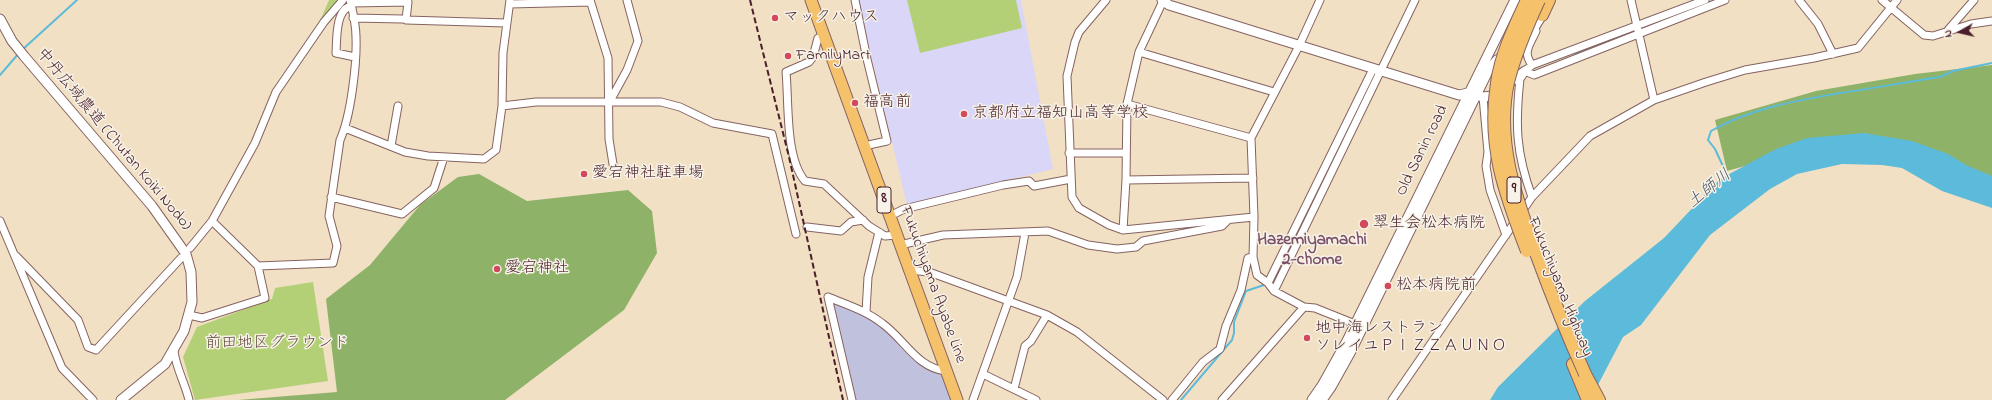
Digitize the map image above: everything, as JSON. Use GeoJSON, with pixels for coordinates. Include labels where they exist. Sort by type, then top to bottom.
{"type":"FeatureCollection","features":[{"type":"Feature","properties":{"kind":"highway","name":"Fukuchiyama Highway"},"geometry":{"type":"LineString","coordinates":[[1527,0],[1506,51],[1497,82],[1494,136],[1496,160],[1507,200],[1588,400]]}},
{"type":"Feature","properties":{"kind":"highway","name":"Fukuchiyama Highway"},"geometry":{"type":"LineString","coordinates":[[1539,0],[1517,53],[1508,83],[1504,135],[1507,158],[1517,200],[1550,290],[1595,400]]}},
{"type":"Feature","properties":{"kind":"highway"},"geometry":{"type":"LineString","coordinates":[[1542,15],[1549,0]]}},
{"type":"Feature","properties":{"kind":"highway","name":"9"},"geometry":{"type":"LineString","coordinates":[[1573,364],[1583,400]]}},
{"type":"Feature","properties":{"kind":"highway","name":"9"},"geometry":{"type":"LineString","coordinates":[[1585,374],[1599,400]]}},
{"type":"Feature","properties":{"kind":"main road","name":"Fukuchiyama Ayabe Line"},"geometry":{"type":"LineString","coordinates":[[811,0],[956,400]]}},
{"type":"Feature","properties":{"kind":"street"},"geometry":{"type":"LineString","coordinates":[[190,248],[212,221],[255,142],[276,92],[324,22],[343,0]]}},
{"type":"Feature","properties":{"kind":"street"},"geometry":{"type":"LineString","coordinates":[[610,101],[627,70],[638,41],[627,0]]}},
{"type":"Feature","properties":{"kind":"street"},"geometry":{"type":"LineString","coordinates":[[855,0],[867,59],[887,141],[864,146]]}},
{"type":"Feature","properties":{"kind":"street"},"geometry":{"type":"LineString","coordinates":[[1106,0],[1079,32],[1075,42],[1067,76],[1072,197],[1079,208],[1109,225],[1123,230],[1254,217]]}},
{"type":"Feature","properties":{"kind":"street"},"geometry":{"type":"LineString","coordinates":[[1320,0],[1299,46],[1251,138],[1254,217],[1253,257],[1257,274],[1268,283],[1274,291],[1304,307],[1315,308],[1355,324]]}},
{"type":"Feature","properties":{"kind":"street"},"geometry":{"type":"LineString","coordinates":[[1268,283],[1377,70],[1416,0]]}},
{"type":"Feature","properties":{"kind":"street","name":"Old Sanin road"},"geometry":{"type":"LineString","coordinates":[[1312,400],[1323,384],[1476,95],[1516,0]]}},
{"type":"Feature","properties":{"kind":"street"},"geometry":{"type":"LineString","coordinates":[[1630,0],[1654,100]]}},
{"type":"Feature","properties":{"kind":"street"},"geometry":{"type":"LineString","coordinates":[[1123,230],[1126,180],[1127,104],[1139,52],[1162,1],[1299,46],[1459,95],[1492,96],[1529,73],[1638,30],[1705,0]]}},
{"type":"Feature","properties":{"kind":"street"},"geometry":{"type":"LineString","coordinates":[[1532,65],[1725,0]]}},
{"type":"Feature","properties":{"kind":"street"},"geometry":{"type":"LineString","coordinates":[[1799,0],[1818,24],[1833,54]]}},
{"type":"Feature","properties":{"kind":"street"},"geometry":{"type":"LineString","coordinates":[[1882,0],[1924,35],[1933,36],[1971,24],[1992,21]]}},
{"type":"Feature","properties":{"kind":"street"},"geometry":{"type":"LineString","coordinates":[[1392,400],[1532,197],[1590,136],[1654,100],[1745,70],[1858,48],[1897,0]]}},
{"type":"Feature","properties":{"kind":"street"},"geometry":{"type":"LineString","coordinates":[[1948,31],[1974,0]]}},
{"type":"Feature","properties":{"kind":"street"},"geometry":{"type":"LineString","coordinates":[[355,57],[336,53],[340,16],[351,3],[408,1],[406,20],[506,23]]}},
{"type":"Feature","properties":{"kind":"street"},"geometry":{"type":"LineString","coordinates":[[345,128],[405,152],[444,157],[484,159],[496,150],[502,106],[503,53],[510,2],[590,1],[608,58],[610,101],[609,139],[613,164]]}},
{"type":"Feature","properties":{"kind":"street"},"geometry":{"type":"LineString","coordinates":[[258,266],[333,263],[337,246],[329,216],[331,197],[340,140],[345,128],[355,57],[356,36],[351,3]]}},
{"type":"Feature","properties":{"kind":"street"},"geometry":{"type":"LineString","coordinates":[[1322,400],[1331,388],[1350,353],[1489,69],[1497,60],[1523,45],[1542,15]]}},
{"type":"Feature","properties":{"kind":"street"},"geometry":{"type":"LineString","coordinates":[[1532,65],[1526,57],[1526,53],[1542,15]]}},
{"type":"Feature","properties":{"kind":"street"},"geometry":{"type":"LineString","coordinates":[[354,18],[402,19]]}},
{"type":"Feature","properties":{"kind":"street","name":"中丹広域農道 (Chutan Koiki Nodo)"},"geometry":{"type":"LineString","coordinates":[[0,19],[24,56],[152,206],[186,254],[191,272],[192,302],[184,331],[174,351],[165,364],[121,400]]}},
{"type":"Feature","properties":{"kind":"street"},"geometry":{"type":"LineString","coordinates":[[824,36],[818,38],[813,57],[809,62],[786,72],[791,140],[798,173],[806,181],[824,184],[863,220],[885,236],[898,240],[943,235],[1048,231],[1088,245],[1117,249],[1136,247],[1143,241],[1222,226],[1228,220]]}},
{"type":"Feature","properties":{"kind":"street"},"geometry":{"type":"LineString","coordinates":[[1139,52],[1274,92]]}},
{"type":"Feature","properties":{"kind":"street"},"geometry":{"type":"LineString","coordinates":[[1532,65],[1529,73],[1520,79],[1516,130],[1522,169],[1532,197]]}},
{"type":"Feature","properties":{"kind":"street"},"geometry":{"type":"LineString","coordinates":[[1274,291],[1377,70]]}},
{"type":"Feature","properties":{"kind":"street"},"geometry":{"type":"LineString","coordinates":[[1476,95],[1488,152],[1486,166],[1490,190],[1506,236]]}},
{"type":"Feature","properties":{"kind":"street"},"geometry":{"type":"LineString","coordinates":[[502,106],[536,102],[661,102],[680,107],[713,123],[772,134],[796,234]]}},
{"type":"Feature","properties":{"kind":"street"},"geometry":{"type":"LineString","coordinates":[[1127,104],[1251,138]]}},
{"type":"Feature","properties":{"kind":"street"},"geometry":{"type":"LineString","coordinates":[[391,146],[398,106]]}},
{"type":"Feature","properties":{"kind":"street"},"geometry":{"type":"LineString","coordinates":[[1069,153],[1126,153]]}},
{"type":"Feature","properties":{"kind":"street"},"geometry":{"type":"LineString","coordinates":[[331,197],[402,214],[434,188],[444,157]]}},
{"type":"Feature","properties":{"kind":"street"},"geometry":{"type":"LineString","coordinates":[[1126,180],[1253,178]]}},
{"type":"Feature","properties":{"kind":"street"},"geometry":{"type":"LineString","coordinates":[[896,213],[904,209],[1004,185],[1029,181],[1034,186],[1071,179]]}},
{"type":"Feature","properties":{"kind":"street"},"geometry":{"type":"LineString","coordinates":[[807,227],[841,231],[851,222],[863,220]]}},
{"type":"Feature","properties":{"kind":"street"},"geometry":{"type":"LineString","coordinates":[[0,221],[62,368],[93,400]]}},
{"type":"Feature","properties":{"kind":"street"},"geometry":{"type":"LineString","coordinates":[[189,315],[202,318],[265,298],[258,266],[212,221]]}},
{"type":"Feature","properties":{"kind":"street"},"geometry":{"type":"LineString","coordinates":[[866,312],[868,277],[879,232]]}},
{"type":"Feature","properties":{"kind":"street"},"geometry":{"type":"LineString","coordinates":[[973,400],[1010,301],[1017,277],[1025,233]]}},
{"type":"Feature","properties":{"kind":"street"},"geometry":{"type":"LineString","coordinates":[[16,256],[78,320],[88,347],[96,350],[181,258]]}},
{"type":"Feature","properties":{"kind":"street"},"geometry":{"type":"LineString","coordinates":[[1172,400],[1203,362],[1220,349],[1226,326],[1241,290],[1248,258],[1253,257]]}},
{"type":"Feature","properties":{"kind":"street"},"geometry":{"type":"LineString","coordinates":[[909,270],[929,272],[1047,315],[1077,332],[1163,400]]}},
{"type":"Feature","properties":{"kind":"street"},"geometry":{"type":"LineString","coordinates":[[852,400],[828,297],[866,312],[884,324],[905,344],[918,360],[934,370],[946,371]]}},
{"type":"Feature","properties":{"kind":"street"},"geometry":{"type":"LineString","coordinates":[[1222,400],[1304,307]]}},
{"type":"Feature","properties":{"kind":"street"},"geometry":{"type":"LineString","coordinates":[[1014,389],[1025,346],[1047,315]]}},
{"type":"Feature","properties":{"kind":"street"},"geometry":{"type":"LineString","coordinates":[[174,351],[175,363],[186,387],[189,400]]}},
{"type":"Feature","properties":{"kind":"street"},"geometry":{"type":"LineString","coordinates":[[982,374],[1037,400]]}},
{"type":"Feature","properties":{"kind":"shaded area","name":"京都府立福知山高等学校"},"geometry":{"type":"Polygon","coordinates":[[[858,0],[1021,0],[1053,169],[907,205],[858,0]]]}},
{"type":"Feature","properties":{"kind":"shaded area"},"geometry":{"type":"Polygon","coordinates":[[[835,302],[865,310],[919,359],[942,373],[951,400],[856,400],[832,304],[835,302]]]}},
{"type":"Feature","properties":{"kind":"green space"},"geometry":{"type":"Polygon","coordinates":[[[329,0],[338,0],[315,32],[329,0]]]}},
{"type":"Feature","properties":{"kind":"green space"},"geometry":{"type":"Polygon","coordinates":[[[907,0],[1016,0],[1022,28],[920,53],[907,0]]]}},
{"type":"Feature","properties":{"kind":"green space"},"geometry":{"type":"Polygon","coordinates":[[[1992,65],[1992,179],[1864,133],[1727,171],[1715,120],[1816,91],[1915,74],[1992,65]]]}},
{"type":"Feature","properties":{"kind":"green space","name":"愛宕神社"},"geometry":{"type":"Polygon","coordinates":[[[479,174],[527,201],[628,190],[652,211],[657,253],[624,310],[505,400],[238,400],[337,392],[326,299],[370,265],[420,205],[458,177],[479,174]]]}},
{"type":"Feature","properties":{"kind":"green space","name":"前田地区グラウンド"},"geometry":{"type":"Polygon","coordinates":[[[313,282],[328,381],[195,400],[183,357],[197,327],[272,299],[275,288],[313,282]]]}},
{"type":"Feature","properties":{"kind":"water","name":"土師川"},"geometry":{"type":"Polygon","coordinates":[[[1864,133],[1912,141],[1948,154],[1966,165],[1992,176],[1992,208],[1942,191],[1902,168],[1882,165],[1842,164],[1797,174],[1770,189],[1710,235],[1641,325],[1623,337],[1590,400],[1490,400],[1498,387],[1585,301],[1664,238],[1720,179],[1776,149],[1807,138],[1864,133]]]}},
{"type":"Feature","properties":{"kind":"waterway"},"geometry":{"type":"LineString","coordinates":[[22,50],[77,0]]}},
{"type":"Feature","properties":{"kind":"waterway"},"geometry":{"type":"LineString","coordinates":[[1575,54],[1715,0]]}},
{"type":"Feature","properties":{"kind":"waterway"},"geometry":{"type":"LineString","coordinates":[[0,75],[19,53]]}},
{"type":"Feature","properties":{"kind":"waterway","name":"土師川"},"geometry":{"type":"LineString","coordinates":[[1728,177],[1715,149],[1708,140],[1711,131],[1742,116],[1790,102],[1940,77],[1953,71],[1992,63]]}},
{"type":"Feature","properties":{"kind":"waterway"},"geometry":{"type":"LineString","coordinates":[[1271,283],[1273,282],[1374,75]]}},
{"type":"Feature","properties":{"kind":"waterway"},"geometry":{"type":"LineString","coordinates":[[1181,400],[1232,340],[1234,333],[1234,322],[1246,291],[1267,284]]}},
{"type":"Feature","properties":{"kind":"railway"},"geometry":{"type":"LineString","coordinates":[[750,0],[789,157],[843,400]]}},
{"type":"Feature","properties":{"kind":"place","name":"マックハウス"},"geometry":{"type":"Point","coordinates":[775,18]}},
{"type":"Feature","properties":{"kind":"place","name":"FamilyMart"},"geometry":{"type":"Point","coordinates":[788,56]}},
{"type":"Feature","properties":{"kind":"place","name":"福高前"},"geometry":{"type":"Point","coordinates":[855,103]}},
{"type":"Feature","properties":{"kind":"place","name":"京都府立福知山高等学校"},"geometry":{"type":"Point","coordinates":[964,114]}},
{"type":"Feature","properties":{"kind":"place","name":"愛宕神社駐車場"},"geometry":{"type":"Point","coordinates":[584,174]}},
{"type":"Feature","properties":{"kind":"place","name":"翠生会松本病院"},"geometry":{"type":"Point","coordinates":[1364,224]}},
{"type":"Feature","properties":{"kind":"place","name":"愛宕神社"},"geometry":{"type":"Point","coordinates":[497,269]}},
{"type":"Feature","properties":{"kind":"place","name":"松本病院前"},"geometry":{"type":"Point","coordinates":[1388,286]}},
{"type":"Feature","properties":{"kind":"place","name":"地中海レストラン ソレイユＰＩＺＺＡＵＮＯ"},"geometry":{"type":"Point","coordinates":[1307,338]}},
{"type":"Feature","properties":{"kind":"district","name":"Hazemiyamachi 2-chome"},"geometry":{"type":"Point","coordinates":[1312,251]}}]}
